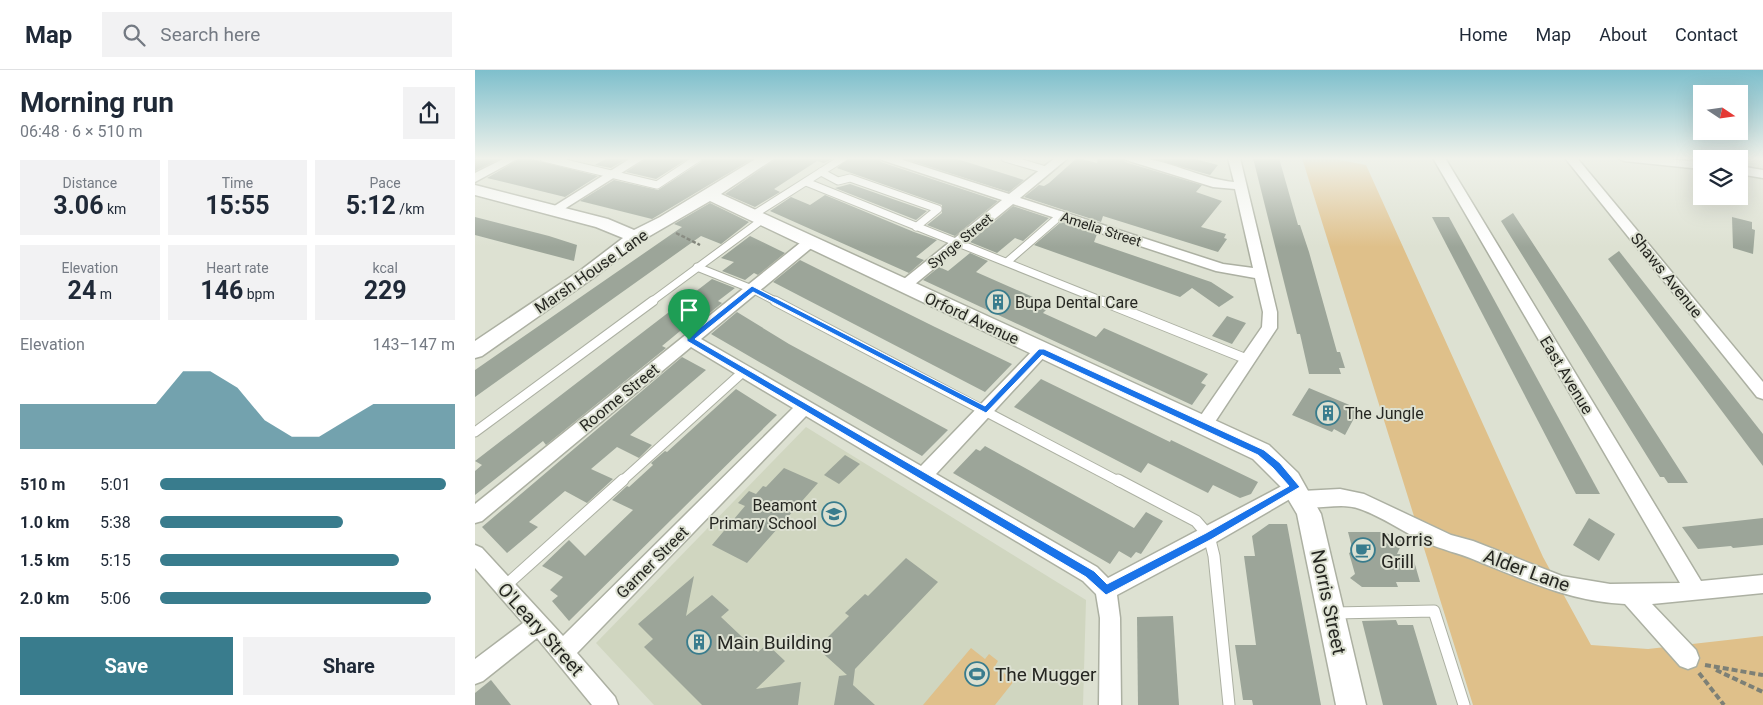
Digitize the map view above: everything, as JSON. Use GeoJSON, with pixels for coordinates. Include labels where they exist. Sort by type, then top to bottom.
{"type":"FeatureCollection","features":[{"type":"Feature","properties":{"kind":"street"},"geometry":{"type":"LineString","coordinates":[[555,210],[591,188]]}},
{"type":"Feature","properties":{"kind":"street","name":"Marsh House Lane"},"geometry":{"type":"LineString","coordinates":[[475,351],[587,274],[635,237],[666,222],[719,188]]}},
{"type":"Feature","properties":{"kind":"street","name":"Amelia Street"},"geometry":{"type":"LineString","coordinates":[[977,188],[1221,268],[1261,274]]}},
{"type":"Feature","properties":{"kind":"street","name":"Synge Street"},"geometry":{"type":"LineString","coordinates":[[905,286],[1025,188]]}},
{"type":"Feature","properties":{"kind":"street"},"geometry":{"type":"LineString","coordinates":[[1203,426],[1269,328],[1270,312],[1240,188]]}},
{"type":"Feature","properties":{"kind":"street","name":"East Avenue"},"geometry":{"type":"LineString","coordinates":[[1457,188],[1696,592]]}},
{"type":"Feature","properties":{"kind":"street","name":"Shaws Avenue"},"geometry":{"type":"LineString","coordinates":[[1595,188],[1763,393]]}},
{"type":"Feature","properties":{"kind":"street"},"geometry":{"type":"LineString","coordinates":[[475,190],[605,224],[635,237]]}},
{"type":"Feature","properties":{"kind":"street","name":"Orford Avenue"},"geometry":{"type":"LineString","coordinates":[[709,194],[1041,351],[1261,452],[1277,465],[1299,493]]}},
{"type":"Feature","properties":{"kind":"street","name":"Roome Street"},"geometry":{"type":"LineString","coordinates":[[475,514],[810,242]]}},
{"type":"Feature","properties":{"kind":"street"},"geometry":{"type":"LineString","coordinates":[[689,340],[1090,574],[1106,590],[1110,618],[1110,705]]}},
{"type":"Feature","properties":{"kind":"street"},"geometry":{"type":"LineString","coordinates":[[922,477],[1041,351]]}},
{"type":"Feature","properties":{"kind":"street","name":"Garner Street"},"geometry":{"type":"LineString","coordinates":[[563,652],[804,408]]}},
{"type":"Feature","properties":{"kind":"street"},"geometry":{"type":"LineString","coordinates":[[1106,590],[1209,536],[1299,493]]}},
{"type":"Feature","properties":{"kind":"street","name":"Alder Lane"},"geometry":{"type":"LineString","coordinates":[[1299,493],[1341,496],[1368,504],[1443,541],[1467,548],[1563,586],[1629,594],[1696,592],[1763,584]]}},
{"type":"Feature","properties":{"kind":"street","name":"Norris Street"},"geometry":{"type":"LineString","coordinates":[[1299,493],[1314,530],[1351,705]]}},
{"type":"Feature","properties":{"kind":"street","name":"O'Leary Street"},"geometry":{"type":"LineString","coordinates":[[475,554],[563,652],[607,705]]}},
{"type":"Feature","properties":{"kind":"street"},"geometry":{"type":"LineString","coordinates":[[1629,594],[1688,658]]}},
{"type":"Feature","properties":{"kind":"street"},"geometry":{"type":"LineString","coordinates":[[475,673],[538,624]]}},
{"type":"Feature","properties":{"kind":"lane"},"geometry":{"type":"LineString","coordinates":[[475,432],[697,267],[757,217],[798,188]]}},
{"type":"Feature","properties":{"kind":"lane"},"geometry":{"type":"LineString","coordinates":[[820,188],[1249,360]]}},
{"type":"Feature","properties":{"kind":"lane"},"geometry":{"type":"LineString","coordinates":[[877,188],[938,209],[915,227]]}},
{"type":"Feature","properties":{"kind":"lane"},"geometry":{"type":"LineString","coordinates":[[1007,262],[1061,215]]}},
{"type":"Feature","properties":{"kind":"lane"},"geometry":{"type":"LineString","coordinates":[[697,267],[752,289],[1196,521],[1209,536],[1214,556],[1229,705]]}},
{"type":"Feature","properties":{"kind":"lane"},"geometry":{"type":"LineString","coordinates":[[504,587],[744,371]]}},
{"type":"Feature","properties":{"kind":"lane"},"geometry":{"type":"LineString","coordinates":[[1331,613],[1434,611],[1464,705]]}},
{"type":"Feature","properties":{"kind":"path"},"geometry":{"type":"LineString","coordinates":[[668,229],[700,245]]}},
{"type":"Feature","properties":{"kind":"path"},"geometry":{"type":"LineString","coordinates":[[1688,658],[1763,692]]}},
{"type":"Feature","properties":{"kind":"path"},"geometry":{"type":"LineString","coordinates":[[1688,658],[1724,705]]}},
{"type":"Feature","properties":{"kind":"path"},"geometry":{"type":"LineString","coordinates":[[1711,667],[1763,675]]}},
{"type":"Feature","properties":{"kind":"shaded area"},"geometry":{"type":"Polygon","coordinates":[[[1311,188],[1376,188],[1543,557],[1591,645],[1648,649],[1763,636],[1763,705],[1473,705],[1311,188]]]}},
{"type":"Feature","properties":{"kind":"shaded area","name":"Beamont Primary School"},"geometry":{"type":"Polygon","coordinates":[[[806,427],[1086,600],[1083,705],[654,705],[596,643],[806,427]]]}},
{"type":"Feature","properties":{"kind":"shaded area","name":"The Mugger"},"geometry":{"type":"Polygon","coordinates":[[[971,648],[985,659],[989,654],[998,661],[995,666],[1014,681],[995,705],[923,705],[971,648]]]}},
{"type":"Feature","properties":{"kind":"building"},"geometry":{"type":"Polygon","coordinates":[[[527,188],[580,188],[565,197],[527,188]]]}},
{"type":"Feature","properties":{"kind":"building"},"geometry":{"type":"Polygon","coordinates":[[[602,188],[648,188],[658,190],[662,188],[704,188],[652,219],[580,201],[602,188]]]}},
{"type":"Feature","properties":{"kind":"building"},"geometry":{"type":"Polygon","coordinates":[[[734,188],[776,188],[774,189],[780,192],[755,207],[725,194],[734,188]]]}},
{"type":"Feature","properties":{"kind":"building"},"geometry":{"type":"Polygon","coordinates":[[[835,188],[860,188],[927,211],[916,220],[835,188]]]}},
{"type":"Feature","properties":{"kind":"building"},"geometry":{"type":"Polygon","coordinates":[[[893,188],[958,188],[998,201],[955,236],[927,225],[942,213],[942,205],[893,188]]]}},
{"type":"Feature","properties":{"kind":"building"},"geometry":{"type":"Polygon","coordinates":[[[995,188],[1014,188],[1009,192],[995,188]]]}},
{"type":"Feature","properties":{"kind":"building"},"geometry":{"type":"Polygon","coordinates":[[[1036,188],[1200,188],[1196,192],[1222,201],[1201,227],[1226,234],[1224,238],[1227,239],[1218,252],[1103,216],[1101,222],[1024,197],[1036,188]]]}},
{"type":"Feature","properties":{"kind":"building"},"geometry":{"type":"Polygon","coordinates":[[[1260,188],[1287,188],[1298,225],[1300,225],[1309,252],[1337,352],[1340,352],[1345,368],[1339,368],[1341,374],[1309,374],[1300,334],[1297,334],[1260,188]]]}},
{"type":"Feature","properties":{"kind":"building"},"geometry":{"type":"Polygon","coordinates":[[[825,195],[937,240],[916,257],[924,260],[909,273],[770,211],[791,197],[810,205],[825,195]]]}},
{"type":"Feature","properties":{"kind":"building"},"geometry":{"type":"Polygon","coordinates":[[[710,203],[749,222],[721,244],[701,236],[475,397],[475,370],[682,227],[674,224],[710,203]]]}},
{"type":"Feature","properties":{"kind":"building"},"geometry":{"type":"Polygon","coordinates":[[[1013,206],[1049,218],[1023,241],[1015,238],[997,253],[970,242],[1013,206]]]}},
{"type":"Feature","properties":{"kind":"building"},"geometry":{"type":"Polygon","coordinates":[[[1513,213],[1688,483],[1668,483],[1664,477],[1660,477],[1501,221],[1513,213]]]}},
{"type":"Feature","properties":{"kind":"building"},"geometry":{"type":"Polygon","coordinates":[[[475,217],[577,245],[574,261],[475,235],[475,217]]]}},
{"type":"Feature","properties":{"kind":"building"},"geometry":{"type":"Polygon","coordinates":[[[1432,217],[1449,217],[1600,494],[1576,494],[1432,217]]]}},
{"type":"Feature","properties":{"kind":"building"},"geometry":{"type":"Polygon","coordinates":[[[1732,217],[1752,222],[1752,229],[1755,230],[1753,254],[1733,248],[1732,217]]]}},
{"type":"Feature","properties":{"kind":"building"},"geometry":{"type":"Polygon","coordinates":[[[1061,222],[1097,234],[1094,242],[1211,282],[1234,297],[1219,307],[1192,288],[1180,297],[1034,245],[1061,222]]]}},
{"type":"Feature","properties":{"kind":"building"},"geometry":{"type":"Polygon","coordinates":[[[750,236],[785,253],[758,275],[754,273],[745,280],[722,271],[734,262],[721,258],[750,236]]]}},
{"type":"Feature","properties":{"kind":"building"},"geometry":{"type":"Polygon","coordinates":[[[1619,251],[1763,434],[1763,466],[1608,259],[1619,251]]]}},
{"type":"Feature","properties":{"kind":"building"},"geometry":{"type":"Polygon","coordinates":[[[970,253],[988,261],[976,272],[1051,305],[1043,313],[1096,337],[1104,328],[1208,374],[1201,383],[1206,385],[1192,405],[923,280],[939,267],[948,271],[970,253]]]}},
{"type":"Feature","properties":{"kind":"building"},"geometry":{"type":"Polygon","coordinates":[[[800,260],[1012,364],[985,392],[773,282],[800,260]]]}},
{"type":"Feature","properties":{"kind":"building"},"geometry":{"type":"Polygon","coordinates":[[[712,279],[735,288],[718,301],[722,303],[695,325],[691,322],[662,346],[666,348],[546,445],[543,441],[475,495],[475,471],[482,465],[475,461],[712,279]]]}},
{"type":"Feature","properties":{"kind":"building"},"geometry":{"type":"Polygon","coordinates":[[[737,312],[789,344],[948,430],[922,456],[711,334],[737,312]]]}},
{"type":"Feature","properties":{"kind":"building"},"geometry":{"type":"Polygon","coordinates":[[[1227,316],[1246,323],[1232,344],[1212,336],[1227,316]]]}},
{"type":"Feature","properties":{"kind":"building"},"geometry":{"type":"Polygon","coordinates":[[[682,357],[706,370],[630,435],[652,445],[639,458],[617,447],[591,469],[613,479],[587,503],[565,491],[529,522],[538,527],[507,553],[482,527],[682,357]]]}},
{"type":"Feature","properties":{"kind":"building"},"geometry":{"type":"Polygon","coordinates":[[[1041,379],[1170,442],[1171,440],[1258,482],[1251,494],[1240,498],[1213,485],[1208,493],[1148,463],[1141,473],[1014,407],[1041,379]]]}},
{"type":"Feature","properties":{"kind":"building","name":"The Jungle"},"geometry":{"type":"Polygon","coordinates":[[[1309,388],[1359,409],[1345,435],[1334,429],[1332,432],[1292,415],[1309,388]]]}},
{"type":"Feature","properties":{"kind":"building"},"geometry":{"type":"Polygon","coordinates":[[[736,389],[777,415],[569,621],[552,601],[558,596],[550,590],[563,577],[542,566],[569,540],[585,556],[633,510],[612,500],[627,486],[629,487],[653,465],[651,463],[665,451],[667,452],[736,389]]]}},
{"type":"Feature","properties":{"kind":"building"},"geometry":{"type":"Polygon","coordinates":[[[985,446],[1134,528],[1146,512],[1163,521],[1141,554],[1136,552],[1131,558],[1119,551],[1110,564],[953,473],[976,449],[980,451],[985,446]]]}},
{"type":"Feature","properties":{"kind":"building"},"geometry":{"type":"Polygon","coordinates":[[[845,455],[860,464],[839,484],[824,475],[845,455]]]}},
{"type":"Feature","properties":{"kind":"building"},"geometry":{"type":"Polygon","coordinates":[[[784,468],[818,483],[747,563],[712,545],[745,506],[738,503],[749,491],[756,494],[763,486],[766,487],[784,468]]]}},
{"type":"Feature","properties":{"kind":"building"},"geometry":{"type":"Polygon","coordinates":[[[1589,518],[1615,534],[1599,561],[1573,545],[1589,518]]]}},
{"type":"Feature","properties":{"kind":"building"},"geometry":{"type":"Polygon","coordinates":[[[1763,518],[1763,545],[1698,549],[1682,527],[1763,518]]]}},
{"type":"Feature","properties":{"kind":"building"},"geometry":{"type":"Polygon","coordinates":[[[1269,524],[1287,524],[1321,705],[1253,705],[1252,700],[1243,700],[1235,645],[1256,645],[1244,556],[1255,556],[1252,536],[1269,524]]]}},
{"type":"Feature","properties":{"kind":"building"},"geometry":{"type":"Polygon","coordinates":[[[1348,532],[1384,532],[1403,541],[1397,554],[1412,554],[1420,582],[1396,582],[1398,587],[1362,587],[1350,578],[1355,574],[1349,553],[1353,551],[1348,532]]]}},
{"type":"Feature","properties":{"kind":"building"},"geometry":{"type":"Polygon","coordinates":[[[906,558],[938,582],[855,669],[853,685],[875,705],[834,705],[839,676],[847,675],[817,648],[849,616],[845,613],[865,594],[868,596],[906,558]]]}},
{"type":"Feature","properties":{"kind":"building","name":"Main Building"},"geometry":{"type":"Polygon","coordinates":[[[694,576],[686,616],[712,595],[729,610],[721,617],[758,652],[767,644],[785,661],[756,689],[801,682],[798,705],[702,705],[644,647],[653,639],[638,624],[694,576]]]}},
{"type":"Feature","properties":{"kind":"building"},"geometry":{"type":"Polygon","coordinates":[[[1173,616],[1179,705],[1138,705],[1137,617],[1173,616]]]}},
{"type":"Feature","properties":{"kind":"building"},"geometry":{"type":"Polygon","coordinates":[[[1396,620],[1398,625],[1413,625],[1437,705],[1383,705],[1362,621],[1396,620]]]}},
{"type":"Feature","properties":{"kind":"building"},"geometry":{"type":"Polygon","coordinates":[[[491,680],[511,705],[475,705],[475,693],[491,680]]]}},
{"type":"Feature","properties":{"kind":"place","name":"Bupa Dental Care"},"geometry":{"type":"Point","coordinates":[998,302]}},
{"type":"Feature","properties":{"kind":"place","name":"The Jungle"},"geometry":{"type":"Point","coordinates":[1328,413]}},
{"type":"Feature","properties":{"kind":"place","name":"Beamont Primary School"},"geometry":{"type":"Point","coordinates":[834,514]}},
{"type":"Feature","properties":{"kind":"place","name":"Norris Grill"},"geometry":{"type":"Point","coordinates":[1363,550]}},
{"type":"Feature","properties":{"kind":"place","name":"Main Building"},"geometry":{"type":"Point","coordinates":[699,642]}},
{"type":"Feature","properties":{"kind":"place","name":"The Mugger"},"geometry":{"type":"Point","coordinates":[977,674]}},
{"type":"Feature","properties":{"kind":"route"},"geometry":{"type":"LineString","coordinates":[[752,289],[986,410],[1041,351],[1261,452],[1277,465],[1295,487],[1209,536],[1106,590],[1090,574],[689,340],[752,289]]}}]}
